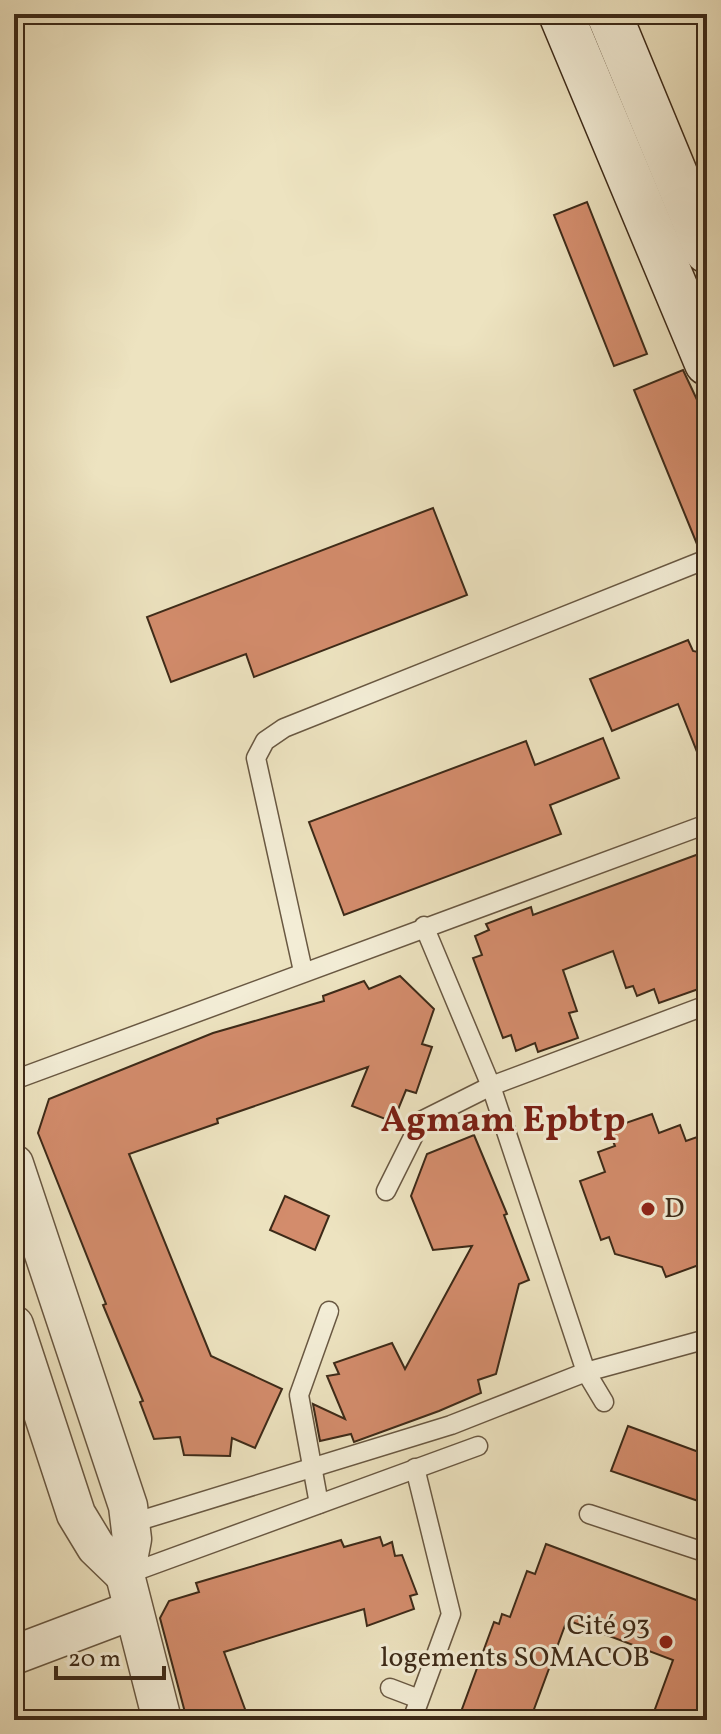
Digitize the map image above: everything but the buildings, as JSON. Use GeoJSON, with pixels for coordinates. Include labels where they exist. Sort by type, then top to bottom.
{"type":"FeatureCollection","features":[{"type":"Feature","properties":{"kind":"street"},"geometry":{"type":"LineString","coordinates":[[561,14],[707,363]]}},
{"type":"Feature","properties":{"kind":"street"},"geometry":{"type":"LineString","coordinates":[[609,14],[707,251]]}},
{"type":"Feature","properties":{"kind":"street"},"geometry":{"type":"LineString","coordinates":[[14,1164],[132,1523],[129,1593],[162,1720]]}},
{"type":"Feature","properties":{"kind":"street"},"geometry":{"type":"LineString","coordinates":[[14,1325],[76,1514],[129,1593]]}},
{"type":"Feature","properties":{"kind":"street"},"geometry":{"type":"LineString","coordinates":[[14,1655],[129,1593]]}},
{"type":"Feature","properties":{"kind":"lane"},"geometry":{"type":"LineString","coordinates":[[303,971],[256,758],[265,741],[284,728],[707,559]]}},
{"type":"Feature","properties":{"kind":"lane"},"geometry":{"type":"LineString","coordinates":[[14,1080],[707,824]]}},
{"type":"Feature","properties":{"kind":"lane"},"geometry":{"type":"LineString","coordinates":[[424,926],[491,1086],[586,1372],[604,1402]]}},
{"type":"Feature","properties":{"kind":"lane"},"geometry":{"type":"LineString","coordinates":[[386,1191],[421,1121],[491,1086],[707,1005]]}},
{"type":"Feature","properties":{"kind":"lane"},"geometry":{"type":"LineString","coordinates":[[319,1504],[299,1395],[329,1311]]}},
{"type":"Feature","properties":{"kind":"lane"},"geometry":{"type":"LineString","coordinates":[[132,1523],[451,1425],[586,1372],[707,1339]]}},
{"type":"Feature","properties":{"kind":"lane"},"geometry":{"type":"LineString","coordinates":[[129,1593],[319,1504],[478,1446]]}},
{"type":"Feature","properties":{"kind":"lane"},"geometry":{"type":"LineString","coordinates":[[412,1720],[451,1614],[415,1468]]}},
{"type":"Feature","properties":{"kind":"lane"},"geometry":{"type":"LineString","coordinates":[[589,1514],[707,1553]]}},
{"type":"Feature","properties":{"kind":"lane"},"geometry":{"type":"LineString","coordinates":[[390,1688],[419,1699]]}},
{"type":"Feature","properties":{"kind":"place","name":"D"},"geometry":{"type":"Point","coordinates":[648,1209]}},
{"type":"Feature","properties":{"kind":"place","name":"Cité 93 logements SOMACOB"},"geometry":{"type":"Point","coordinates":[666,1642]}},
{"type":"Feature","properties":{"kind":"district","name":"Agmam Epbtp"},"geometry":{"type":"Point","coordinates":[503,1122]}}]}
